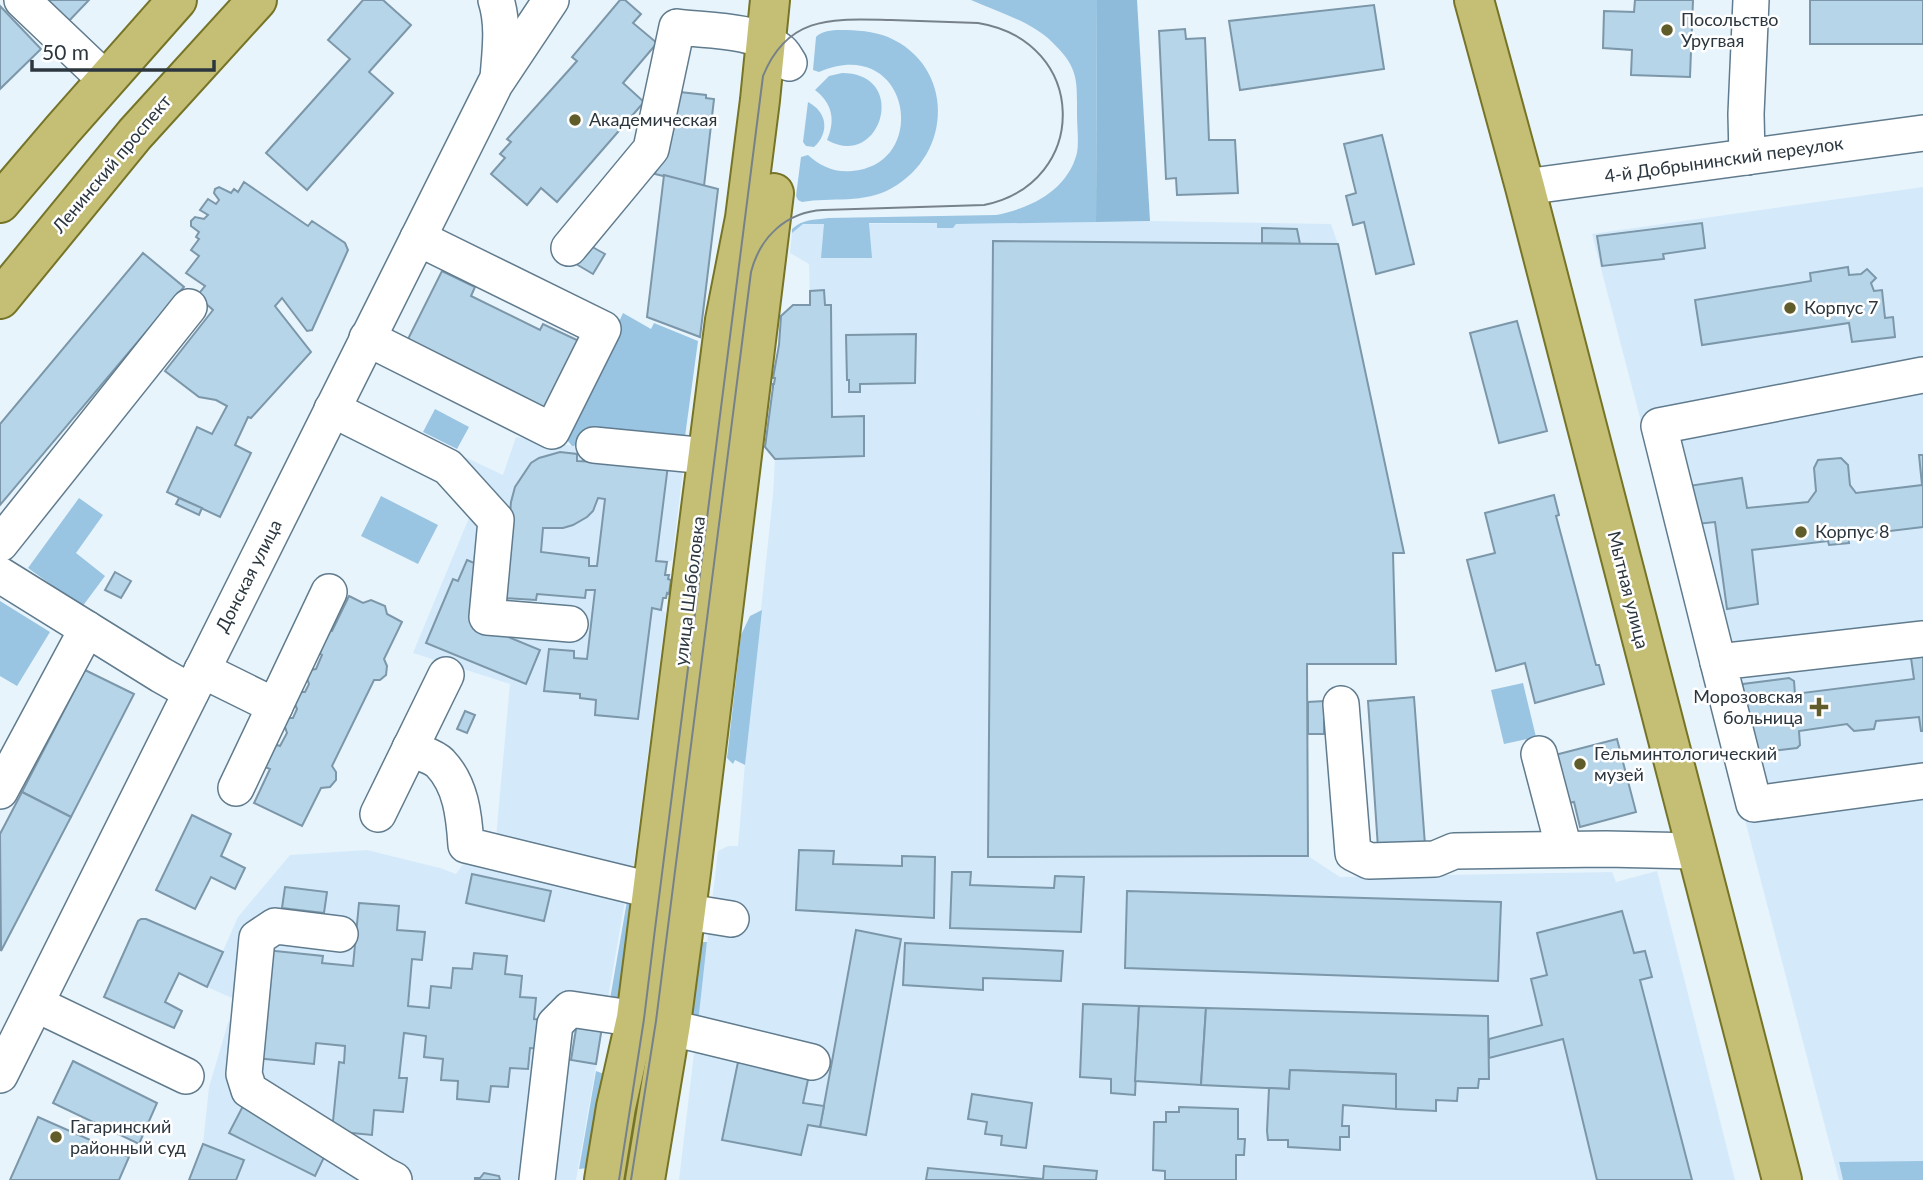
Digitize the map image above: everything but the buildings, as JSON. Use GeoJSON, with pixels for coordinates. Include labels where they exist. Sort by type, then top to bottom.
{"type":"FeatureCollection","features":[{"type":"Feature","properties":{"kind":"main road"},"geometry":{"type":"LineString","coordinates":[[0,203],[177,0]]}},
{"type":"Feature","properties":{"kind":"main road","name":"Ленинский проспект"},"geometry":{"type":"LineString","coordinates":[[0,299],[135,134],[257,0]]}},
{"type":"Feature","properties":{"kind":"main road","name":"улица Шаболовка"},"geometry":{"type":"LineString","coordinates":[[604,1180],[616,1107],[653,1021],[686,908],[777,53],[770,0]]}},
{"type":"Feature","properties":{"kind":"main road","name":"улица Шаболовка"},"geometry":{"type":"LineString","coordinates":[[645,1180],[653,1021],[653,891],[707,456],[725,320],[777,53],[794,0]]}},
{"type":"Feature","properties":{"kind":"main road","name":"Мытная улица"},"geometry":{"type":"LineString","coordinates":[[1474,0],[1525,187],[1782,1180]]}},
{"type":"Feature","properties":{"kind":"street"},"geometry":{"type":"LineString","coordinates":[[22,0],[106,80]]}},
{"type":"Feature","properties":{"kind":"street","name":"Донская улица"},"geometry":{"type":"LineString","coordinates":[[496,0],[499,8],[500,40],[498,78]]}},
{"type":"Feature","properties":{"kind":"street","name":"Донская улица"},"geometry":{"type":"LineString","coordinates":[[0,1075],[21,1011],[196,681],[498,78],[551,0]]}},
{"type":"Feature","properties":{"kind":"street"},"geometry":{"type":"LineString","coordinates":[[1747,157],[1751,0]]}},
{"type":"Feature","properties":{"kind":"street"},"geometry":{"type":"LineString","coordinates":[[569,248],[651,149],[677,27],[738,34],[777,53]]}},
{"type":"Feature","properties":{"kind":"street","name":"4-й Добрынинский переулок"},"geometry":{"type":"LineString","coordinates":[[1525,187],[1923,133]]}},
{"type":"Feature","properties":{"kind":"street"},"geometry":{"type":"LineString","coordinates":[[368,338],[552,431],[577,382],[603,329],[418,238]]}},
{"type":"Feature","properties":{"kind":"street"},"geometry":{"type":"LineString","coordinates":[[0,544],[189,307]]}},
{"type":"Feature","properties":{"kind":"street"},"geometry":{"type":"LineString","coordinates":[[1923,375],[1659,426],[1754,804],[1923,781]]}},
{"type":"Feature","properties":{"kind":"street"},"geometry":{"type":"LineString","coordinates":[[332,409],[448,467],[496,520],[487,617],[570,624]]}},
{"type":"Feature","properties":{"kind":"street"},"geometry":{"type":"LineString","coordinates":[[594,445],[707,456]]}},
{"type":"Feature","properties":{"kind":"street"},"geometry":{"type":"LineString","coordinates":[[0,575],[87,629],[196,681],[275,706]]}},
{"type":"Feature","properties":{"kind":"street"},"geometry":{"type":"LineString","coordinates":[[236,788],[329,592]]}},
{"type":"Feature","properties":{"kind":"street"},"geometry":{"type":"LineString","coordinates":[[0,791],[87,629]]}},
{"type":"Feature","properties":{"kind":"street"},"geometry":{"type":"LineString","coordinates":[[1718,663],[1923,639]]}},
{"type":"Feature","properties":{"kind":"street"},"geometry":{"type":"LineString","coordinates":[[378,814],[446,675]]}},
{"type":"Feature","properties":{"kind":"street"},"geometry":{"type":"LineString","coordinates":[[1341,704],[1353,853],[1369,861],[1435,859],[1454,851],[1696,850]]}},
{"type":"Feature","properties":{"kind":"street"},"geometry":{"type":"LineString","coordinates":[[410,748],[438,761],[457,788],[465,820],[466,845],[653,891],[701,914],[731,919]]}},
{"type":"Feature","properties":{"kind":"street"},"geometry":{"type":"LineString","coordinates":[[1539,754],[1564,849]]}},
{"type":"Feature","properties":{"kind":"street"},"geometry":{"type":"LineString","coordinates":[[340,934],[275,926],[257,938],[244,1074],[249,1090],[394,1180]]}},
{"type":"Feature","properties":{"kind":"street"},"geometry":{"type":"LineString","coordinates":[[537,1180],[555,1024],[570,1009],[653,1021],[812,1062]]}},
{"type":"Feature","properties":{"kind":"street"},"geometry":{"type":"LineString","coordinates":[[21,1011],[186,1076]]}},
{"type":"Feature","properties":{"kind":"shaded area"},"geometry":{"type":"Polygon","coordinates":[[[971,0],[1097,0],[1096,222],[956,224],[953,228],[937,228],[937,223],[869,223],[872,258],[821,258],[824,224],[803,224],[792,233],[792,229],[804,222],[828,218],[996,215],[1022,208],[1046,196],[1065,178],[1072,166],[1078,148],[1077,92],[1072,67],[1061,51],[1034,28],[971,0]]]}},
{"type":"Feature","properties":{"kind":"shaded area"},"geometry":{"type":"Polygon","coordinates":[[[1097,0],[1137,0],[1150,221],[1096,222],[1097,0]]]}},
{"type":"Feature","properties":{"kind":"shaded area"},"geometry":{"type":"Polygon","coordinates":[[[840,30],[882,35],[910,50],[925,68],[935,89],[938,111],[935,133],[927,154],[912,173],[892,188],[859,198],[802,202],[796,196],[801,157],[808,155],[834,170],[852,171],[877,163],[893,148],[901,127],[900,105],[891,85],[874,70],[850,65],[819,72],[813,70],[816,37],[824,32],[840,30]]]}},
{"type":"Feature","properties":{"kind":"shaded area"},"geometry":{"type":"Polygon","coordinates":[[[842,73],[863,77],[876,88],[881,102],[880,118],[873,132],[862,143],[846,146],[827,140],[831,112],[825,100],[815,90],[829,76],[842,73]]]}},
{"type":"Feature","properties":{"kind":"shaded area"},"geometry":{"type":"Polygon","coordinates":[[[808,102],[819,111],[824,123],[822,135],[814,147],[806,146],[803,142],[808,102]]]}},
{"type":"Feature","properties":{"kind":"shaded area","name":"Морозовская больница"},"geometry":{"type":"Polygon","coordinates":[[[1923,187],[1923,1180],[1839,1180],[1592,234],[1923,187]]]}},
{"type":"Feature","properties":{"kind":"shaded area"},"geometry":{"type":"Polygon","coordinates":[[[1150,221],[1331,224],[1338,244],[1404,553],[1393,554],[1396,664],[1307,664],[1308,856],[1340,877],[1612,872],[1616,882],[1657,871],[1735,1180],[679,1180],[718,851],[728,846],[738,846],[773,495],[775,459],[765,447],[781,316],[793,305],[810,304],[809,264],[790,253],[792,233],[803,224],[937,223],[938,228],[953,228],[956,224],[1150,221]]]}},
{"type":"Feature","properties":{"kind":"shaded area"},"geometry":{"type":"Polygon","coordinates":[[[623,313],[651,329],[654,323],[698,341],[684,444],[592,432],[572,446],[563,435],[571,427],[623,313]]]}},
{"type":"Feature","properties":{"kind":"shaded area"},"geometry":{"type":"Polygon","coordinates":[[[435,409],[469,427],[457,449],[423,432],[435,409]]]}},
{"type":"Feature","properties":{"kind":"shaded area"},"geometry":{"type":"Polygon","coordinates":[[[370,412],[503,475],[516,437],[574,446],[591,432],[686,446],[672,560],[667,563],[666,574],[671,580],[669,594],[662,598],[661,609],[666,613],[633,871],[496,838],[510,684],[413,653],[471,513],[370,412]]]}},
{"type":"Feature","properties":{"kind":"shaded area"},"geometry":{"type":"Polygon","coordinates":[[[381,496],[438,525],[418,564],[361,536],[381,496]]]}},
{"type":"Feature","properties":{"kind":"shaded area"},"geometry":{"type":"Polygon","coordinates":[[[79,498],[103,515],[76,553],[105,576],[82,607],[28,568],[79,498]]]}},
{"type":"Feature","properties":{"kind":"shaded area"},"geometry":{"type":"Polygon","coordinates":[[[0,601],[50,632],[17,686],[0,676],[0,601]]]}},
{"type":"Feature","properties":{"kind":"shaded area"},"geometry":{"type":"Polygon","coordinates":[[[762,610],[745,765],[735,760],[733,764],[727,758],[741,635],[750,616],[762,610]]]}},
{"type":"Feature","properties":{"kind":"shaded area"},"geometry":{"type":"Polygon","coordinates":[[[1523,683],[1536,737],[1504,744],[1491,690],[1523,683]]]}},
{"type":"Feature","properties":{"kind":"shaded area"},"geometry":{"type":"Polygon","coordinates":[[[367,850],[456,874],[463,864],[625,901],[576,1180],[189,1180],[203,1144],[209,1087],[228,1023],[239,1001],[207,987],[238,917],[290,855],[367,850]]]}},
{"type":"Feature","properties":{"kind":"shaded area"},"geometry":{"type":"Polygon","coordinates":[[[627,901],[633,909],[616,1007],[609,1005],[627,901]]]}},
{"type":"Feature","properties":{"kind":"shaded area"},"geometry":{"type":"Polygon","coordinates":[[[703,942],[707,942],[698,1023],[691,1020],[703,942]]]}},
{"type":"Feature","properties":{"kind":"shaded area"},"geometry":{"type":"Polygon","coordinates":[[[596,1071],[604,1074],[588,1168],[579,1169],[596,1071]]]}},
{"type":"Feature","properties":{"kind":"shaded area"},"geometry":{"type":"Polygon","coordinates":[[[1923,1161],[1923,1180],[1843,1180],[1839,1162],[1923,1161]]]}},
{"type":"Feature","properties":{"kind":"tram line"},"geometry":{"type":"LineString","coordinates":[[619,1180],[644,1019],[763,76],[773,56],[786,41],[815,24],[850,20],[978,23],[1015,35],[1041,56],[1057,83],[1063,112],[1058,142],[1044,170],[1019,192],[984,205],[823,210],[797,216],[786,221],[768,238],[755,259],[751,272],[656,1021],[631,1180]]}},
{"type":"Feature","properties":{"kind":"place","name":"Посольство Уругвая"},"geometry":{"type":"Point","coordinates":[1667,30]}},
{"type":"Feature","properties":{"kind":"place","name":"Академическая"},"geometry":{"type":"Point","coordinates":[575,120]}},
{"type":"Feature","properties":{"kind":"place","name":"Корпус 7"},"geometry":{"type":"Point","coordinates":[1790,308]}},
{"type":"Feature","properties":{"kind":"place","name":"Корпус 8"},"geometry":{"type":"Point","coordinates":[1801,532]}},
{"type":"Feature","properties":{"kind":"place","name":"Морозовская больница"},"geometry":{"type":"Point","coordinates":[1819,707]}},
{"type":"Feature","properties":{"kind":"place","name":"Гельминтологический музей"},"geometry":{"type":"Point","coordinates":[1580,764]}},
{"type":"Feature","properties":{"kind":"place","name":"Гагаринский районный суд"},"geometry":{"type":"Point","coordinates":[56,1137]}}]}
